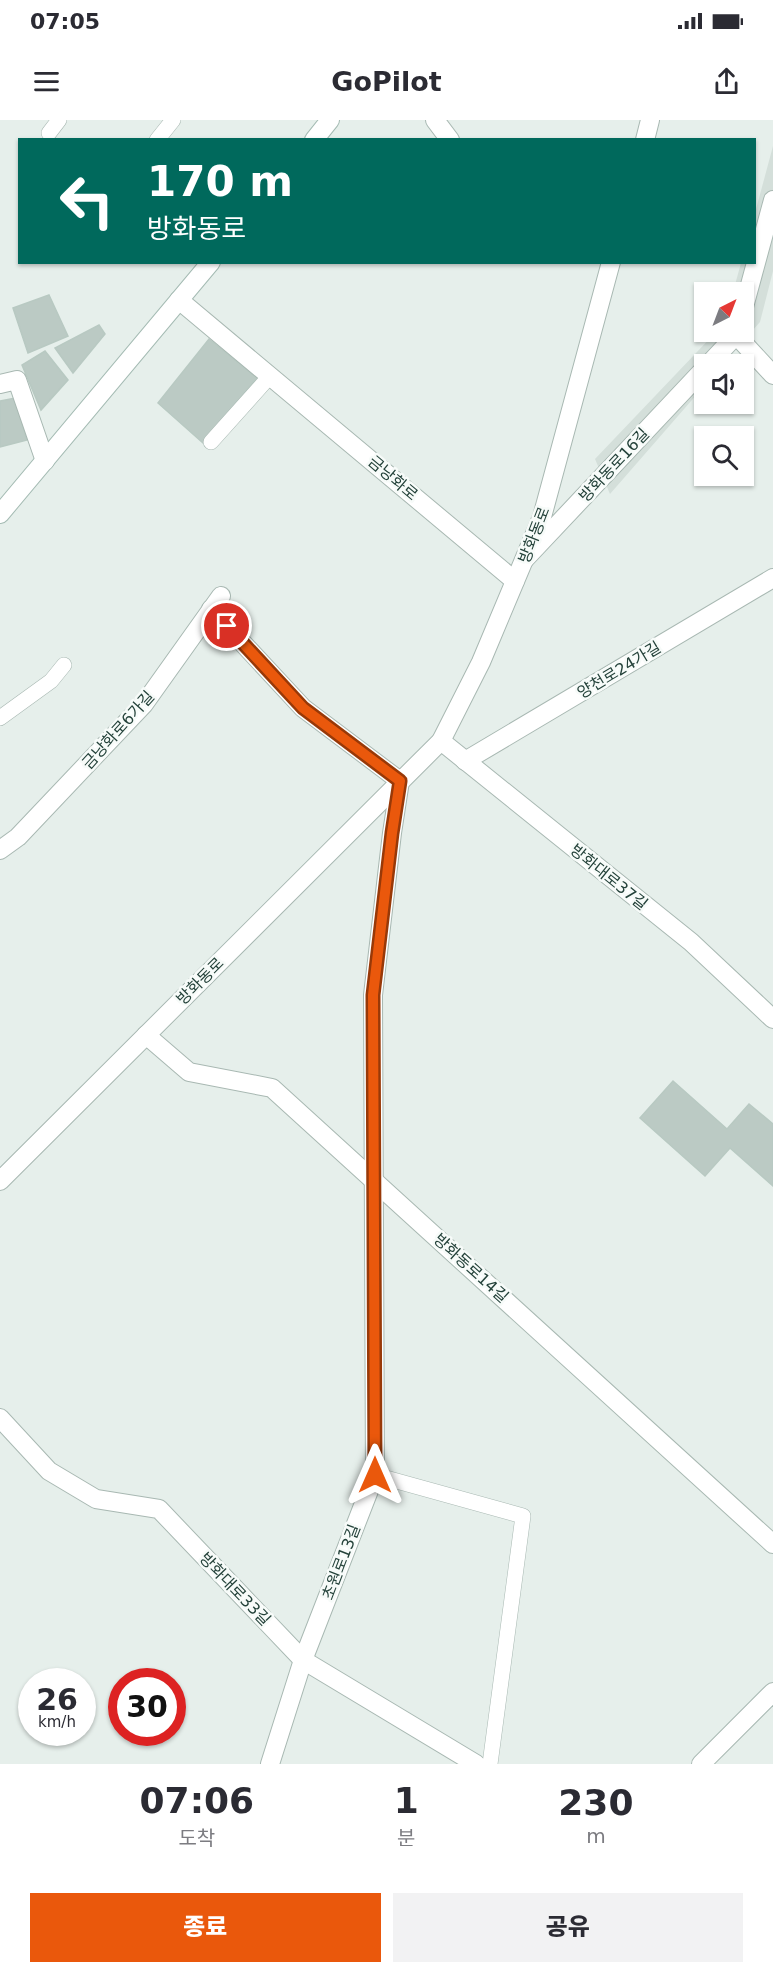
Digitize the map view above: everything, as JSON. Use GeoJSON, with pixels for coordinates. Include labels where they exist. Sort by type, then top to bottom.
{"type":"FeatureCollection","features":[{"type":"Feature","properties":{"kind":"street"},"geometry":{"type":"LineString","coordinates":[[316,138],[330,120]]}},
{"type":"Feature","properties":{"kind":"street"},"geometry":{"type":"LineString","coordinates":[[435,120],[448,138]]}},
{"type":"Feature","properties":{"kind":"street"},"geometry":{"type":"LineString","coordinates":[[646,138],[650,120]]}},
{"type":"Feature","properties":{"kind":"street"},"geometry":{"type":"LineString","coordinates":[[756,263],[773,200]]}},
{"type":"Feature","properties":{"kind":"street"},"geometry":{"type":"LineString","coordinates":[[0,514],[209,264]]}},
{"type":"Feature","properties":{"kind":"street","name":"방화동로"},"geometry":{"type":"LineString","coordinates":[[0,1180],[441,741],[481,662],[542,517],[610,264]]}},
{"type":"Feature","properties":{"kind":"street"},"geometry":{"type":"LineString","coordinates":[[751,282],[756,264]]}},
{"type":"Feature","properties":{"kind":"street","name":"금낭화로"},"geometry":{"type":"LineString","coordinates":[[179,300],[515,581]]}},
{"type":"Feature","properties":{"kind":"street"},"geometry":{"type":"LineString","coordinates":[[718,354],[729,342]]}},
{"type":"Feature","properties":{"kind":"street"},"geometry":{"type":"LineString","coordinates":[[745,342],[773,375]]}},
{"type":"Feature","properties":{"kind":"street"},"geometry":{"type":"LineString","coordinates":[[0,384],[17,380],[45,461]]}},
{"type":"Feature","properties":{"kind":"street","name":"방화동로16길"},"geometry":{"type":"LineString","coordinates":[[524,561],[694,380]]}},
{"type":"Feature","properties":{"kind":"street","name":"양천로24가길"},"geometry":{"type":"LineString","coordinates":[[465,761],[773,578]]}},
{"type":"Feature","properties":{"kind":"street","name":"금낭화로6가길"},"geometry":{"type":"LineString","coordinates":[[0,850],[18,837],[144,704],[216,602],[303,708],[400,781]]}},
{"type":"Feature","properties":{"kind":"street","name":"방화대로37길"},"geometry":{"type":"LineString","coordinates":[[441,741],[691,942],[773,1019]]}},
{"type":"Feature","properties":{"kind":"street","name":"초원로13길"},"geometry":{"type":"LineString","coordinates":[[270,1764],[303,1660],[375,1475],[373,995],[400,781]]}},
{"type":"Feature","properties":{"kind":"street","name":"방화동로14길"},"geometry":{"type":"LineString","coordinates":[[146,1035],[189,1072],[272,1088],[773,1544]]}},
{"type":"Feature","properties":{"kind":"street","name":"방화대로33길"},"geometry":{"type":"LineString","coordinates":[[0,1418],[49,1471],[96,1499],[159,1509],[303,1660],[476,1764]]}},
{"type":"Feature","properties":{"kind":"street"},"geometry":{"type":"LineString","coordinates":[[701,1764],[773,1692]]}},
{"type":"Feature","properties":{"kind":"lane"},"geometry":{"type":"LineString","coordinates":[[49,133],[59,120]]}},
{"type":"Feature","properties":{"kind":"lane"},"geometry":{"type":"LineString","coordinates":[[159,138],[173,120]]}},
{"type":"Feature","properties":{"kind":"lane"},"geometry":{"type":"LineString","coordinates":[[211,442],[270,376]]}},
{"type":"Feature","properties":{"kind":"lane"},"geometry":{"type":"LineString","coordinates":[[0,718],[51,681],[64,665]]}},
{"type":"Feature","properties":{"kind":"lane"},"geometry":{"type":"LineString","coordinates":[[375,1475],[523,1516],[490,1764]]}},
{"type":"Feature","properties":{"kind":"shaded area"},"geometry":{"type":"Polygon","coordinates":[[[773,146],[773,271],[760,322],[754,329],[754,282],[736,282],[741,264],[756,264],[756,209],[773,146]]]}},
{"type":"Feature","properties":{"kind":"shaded area"},"geometry":{"type":"Polygon","coordinates":[[[706,342],[742,342],[732,354],[695,354],[706,342]]]}},
{"type":"Feature","properties":{"kind":"shaded area"},"geometry":{"type":"Polygon","coordinates":[[[694,355],[694,398],[610,494],[595,459],[694,355]]]}},
{"type":"Feature","properties":{"kind":"building"},"geometry":{"type":"Polygon","coordinates":[[[49,295],[68,336],[28,353],[13,308],[49,295]]]}},
{"type":"Feature","properties":{"kind":"building"},"geometry":{"type":"Polygon","coordinates":[[[99,325],[105,334],[73,373],[55,348],[99,325]]]}},
{"type":"Feature","properties":{"kind":"building"},"geometry":{"type":"Polygon","coordinates":[[[209,339],[257,378],[203,443],[158,403],[209,339]]]}},
{"type":"Feature","properties":{"kind":"building"},"geometry":{"type":"Polygon","coordinates":[[[45,351],[68,380],[41,410],[22,365],[45,351]]]}},
{"type":"Feature","properties":{"kind":"building"},"geometry":{"type":"Polygon","coordinates":[[[15,398],[27,440],[0,447],[0,401],[15,398]]]}},
{"type":"Feature","properties":{"kind":"building"},"geometry":{"type":"Polygon","coordinates":[[[673,1081],[727,1129],[749,1104],[773,1124],[773,1186],[730,1148],[705,1176],[640,1118],[673,1081]]]}},
{"type":"Feature","properties":{"kind":"route"},"geometry":{"type":"LineString","coordinates":[[227,626],[303,708],[400,781],[373,995],[375,1475]]}}]}
